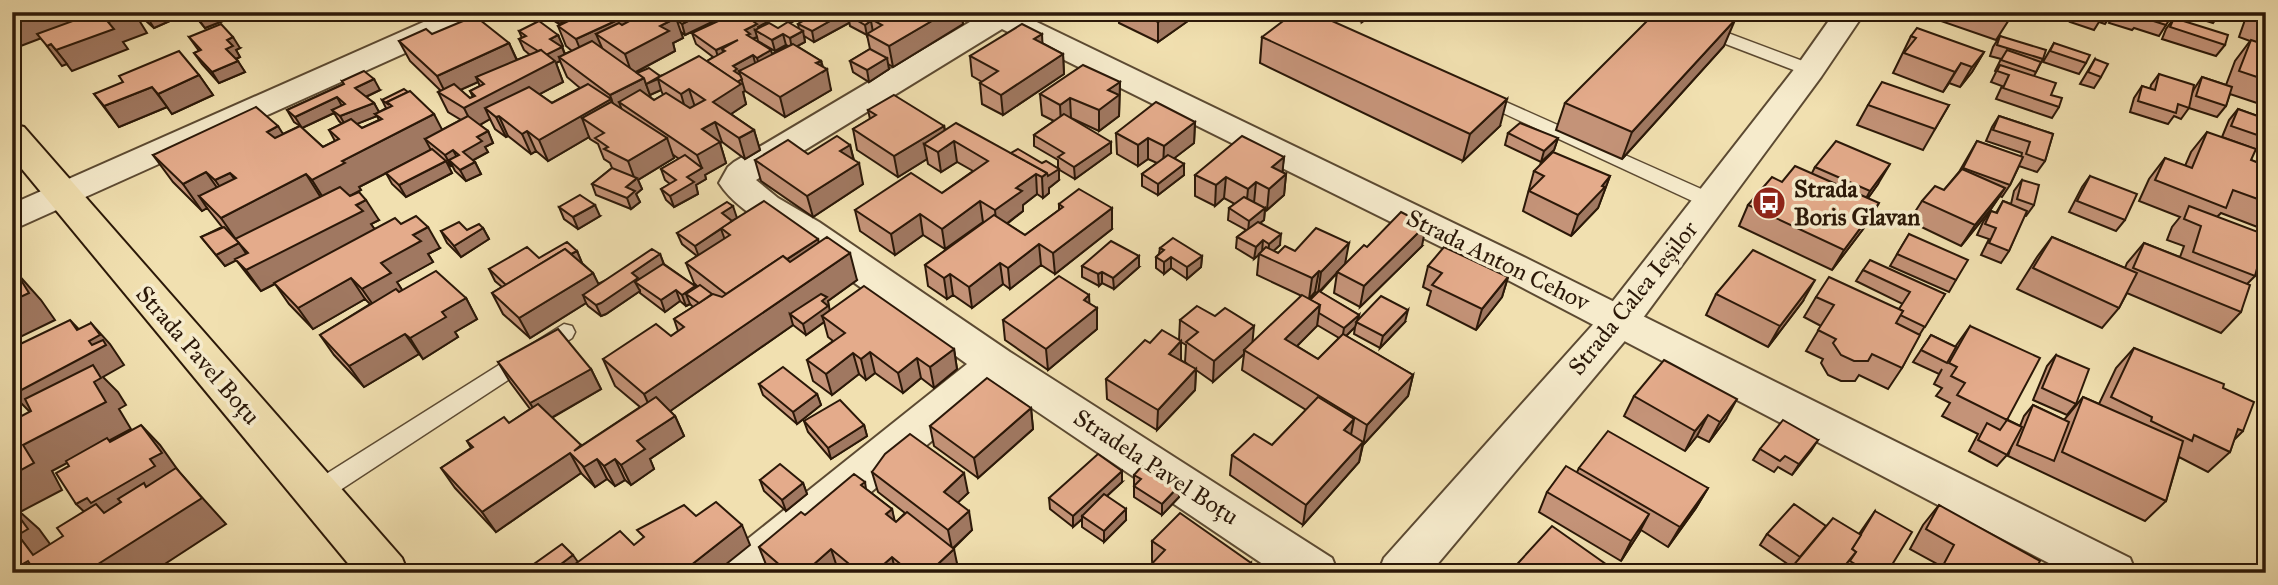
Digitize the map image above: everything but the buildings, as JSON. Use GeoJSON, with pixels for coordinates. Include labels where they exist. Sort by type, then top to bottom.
{"type":"FeatureCollection","features":[{"type":"Feature","properties":{"kind":"main road","name":"Strada Pavel Boțu"},"geometry":{"type":"LineString","coordinates":[[12,135],[61,196],[385,573]]}},
{"type":"Feature","properties":{"kind":"street"},"geometry":{"type":"LineString","coordinates":[[12,218],[472,12]]}},
{"type":"Feature","properties":{"kind":"street","name":"Strada Calea Ieșilor"},"geometry":{"type":"LineString","coordinates":[[1401,573],[1620,320],[1810,70],[1850,12]]}},
{"type":"Feature","properties":{"kind":"street","name":"Stradela Pavel Boțu"},"geometry":{"type":"LineString","coordinates":[[996,15],[739,181],[765,207],[806,231],[996,363],[1315,573]]}},
{"type":"Feature","properties":{"kind":"street","name":"Strada Anton Cehov"},"geometry":{"type":"LineString","coordinates":[[996,15],[1620,320],[2113,573]]}},
{"type":"Feature","properties":{"kind":"street"},"geometry":{"type":"LineString","coordinates":[[741,573],[996,363]]}},
{"type":"Feature","properties":{"kind":"lane"},"geometry":{"type":"LineString","coordinates":[[1656,12],[1810,70]]}},
{"type":"Feature","properties":{"kind":"lane"},"geometry":{"type":"LineString","coordinates":[[1460,86],[1710,201]]}},
{"type":"Feature","properties":{"kind":"lane"},"geometry":{"type":"LineString","coordinates":[[316,493],[564,332]]}},
{"type":"Feature","properties":{"kind":"place","name":"Strada Boris Glavan"},"geometry":{"type":"Point","coordinates":[1769,203]}}]}
